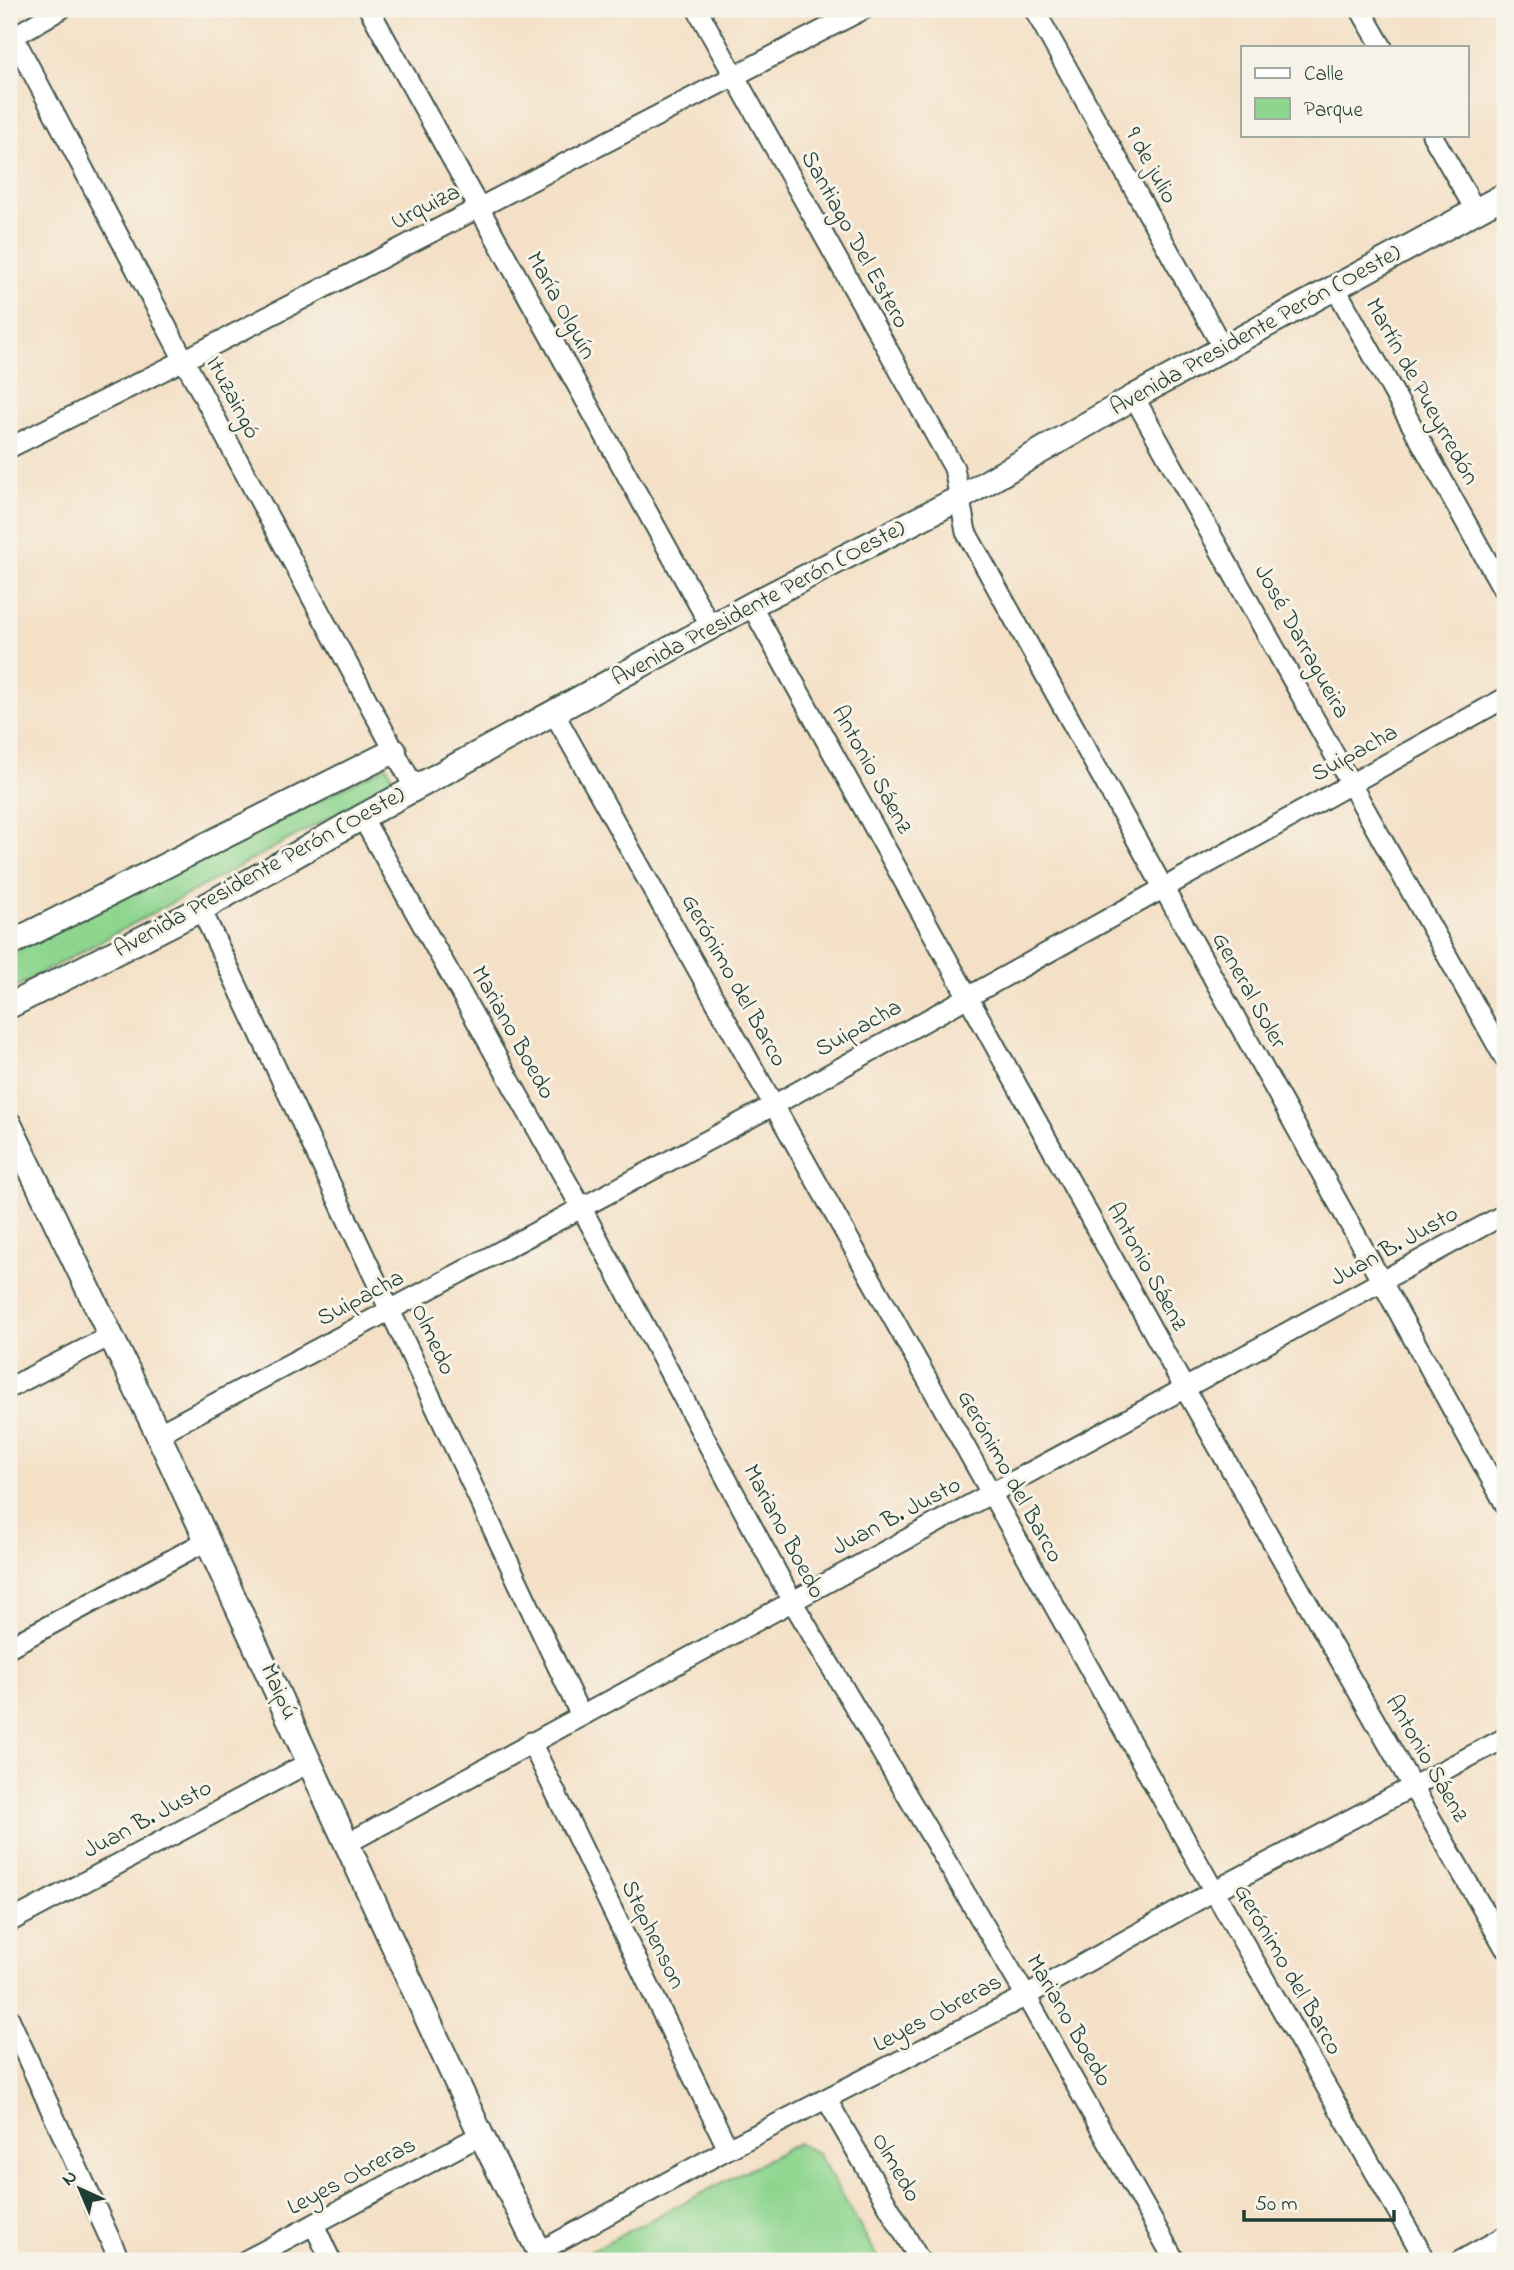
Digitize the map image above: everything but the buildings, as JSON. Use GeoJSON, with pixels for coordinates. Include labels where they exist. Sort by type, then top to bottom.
{"type":"FeatureCollection","features":[{"type":"Feature","properties":{"kind":"main road","name":"Avenida Presidente Perón (Oeste)"},"geometry":{"type":"LineString","coordinates":[[9,1006],[201,909],[362,817],[751,605],[960,498],[1134,397],[1505,195]]}},
{"type":"Feature","properties":{"kind":"main road","name":"Avenida Presidente Perón (Oeste)"},"geometry":{"type":"LineString","coordinates":[[9,944],[394,751]]}},
{"type":"Feature","properties":{"kind":"main road","name":"Maipú"},"geometry":{"type":"LineString","coordinates":[[9,1124],[208,1540],[481,2135],[542,2257]]}},
{"type":"Feature","properties":{"kind":"street"},"geometry":{"type":"LineString","coordinates":[[10,35],[61,9]]}},
{"type":"Feature","properties":{"kind":"street","name":"María Olguín"},"geometry":{"type":"LineString","coordinates":[[369,9],[711,627]]}},
{"type":"Feature","properties":{"kind":"street","name":"Santiago Del Estero"},"geometry":{"type":"LineString","coordinates":[[697,9],[954,468],[960,498]]}},
{"type":"Feature","properties":{"kind":"street","name":"Urquiza"},"geometry":{"type":"LineString","coordinates":[[9,448],[864,9]]}},
{"type":"Feature","properties":{"kind":"street","name":"9 de julio"},"geometry":{"type":"LineString","coordinates":[[1034,9],[1223,348]]}},
{"type":"Feature","properties":{"kind":"street"},"geometry":{"type":"LineString","coordinates":[[1360,9],[1381,46]]}},
{"type":"Feature","properties":{"kind":"street","name":"Ituzaingó"},"geometry":{"type":"LineString","coordinates":[[10,35],[415,789]]}},
{"type":"Feature","properties":{"kind":"street"},"geometry":{"type":"LineString","coordinates":[[1433,136],[1476,211]]}},
{"type":"Feature","properties":{"kind":"street","name":"Martín de Pueyrredón"},"geometry":{"type":"LineString","coordinates":[[1335,287],[1505,593]]}},
{"type":"Feature","properties":{"kind":"street","name":"José Darragueira"},"geometry":{"type":"LineString","coordinates":[[1134,397],[1505,1059]]}},
{"type":"Feature","properties":{"kind":"street","name":"General Soler"},"geometry":{"type":"LineString","coordinates":[[960,498],[966,532],[1505,1504]]}},
{"type":"Feature","properties":{"kind":"street","name":"Antonio Sáenz"},"geometry":{"type":"LineString","coordinates":[[751,605],[970,996],[1185,1389],[1505,1948]]}},
{"type":"Feature","properties":{"kind":"street","name":"Suipacha"},"geometry":{"type":"LineString","coordinates":[[158,1434],[774,1104],[1164,890],[1505,698]]}},
{"type":"Feature","properties":{"kind":"street","name":"Gerónimo del Barco"},"geometry":{"type":"LineString","coordinates":[[554,713],[1214,1891],[1426,2261]]}},
{"type":"Feature","properties":{"kind":"street","name":"Mariano Boedo"},"geometry":{"type":"LineString","coordinates":[[362,817],[581,1207],[792,1601],[1026,1996],[1175,2261]]}},
{"type":"Feature","properties":{"kind":"street","name":"Olmedo"},"geometry":{"type":"LineString","coordinates":[[201,909],[581,1716]]}},
{"type":"Feature","properties":{"kind":"street","name":"Juan B. Justo"},"geometry":{"type":"LineString","coordinates":[[348,1843],[1505,1214]]}},
{"type":"Feature","properties":{"kind":"street"},"geometry":{"type":"LineString","coordinates":[[9,1388],[110,1336]]}},
{"type":"Feature","properties":{"kind":"street"},"geometry":{"type":"LineString","coordinates":[[9,1647],[208,1540]]}},
{"type":"Feature","properties":{"kind":"street","name":"Leyes Obreras"},"geometry":{"type":"LineString","coordinates":[[542,2257],[728,2149],[1026,1996],[1214,1891],[1505,1738]]}},
{"type":"Feature","properties":{"kind":"street","name":"Stephenson"},"geometry":{"type":"LineString","coordinates":[[531,1742],[728,2149]]}},
{"type":"Feature","properties":{"kind":"street","name":"Juan B. Justo"},"geometry":{"type":"LineString","coordinates":[[9,1922],[310,1762]]}},
{"type":"Feature","properties":{"kind":"street"},"geometry":{"type":"LineString","coordinates":[[9,2018],[120,2261]]}},
{"type":"Feature","properties":{"kind":"street","name":"Olmedo"},"geometry":{"type":"LineString","coordinates":[[827,2099],[920,2261]]}},
{"type":"Feature","properties":{"kind":"street","name":"Leyes Obreras"},"geometry":{"type":"LineString","coordinates":[[245,2261],[481,2135]]}},
{"type":"Feature","properties":{"kind":"street"},"geometry":{"type":"LineString","coordinates":[[314,2225],[331,2261]]}},
{"type":"Feature","properties":{"kind":"street"},"geometry":{"type":"LineString","coordinates":[[1460,2261],[1505,2236]]}},
{"type":"Feature","properties":{"kind":"green space"},"geometry":{"type":"Polygon","coordinates":[[[387,766],[395,782],[9,991],[9,954],[387,766]]]}},
{"type":"Feature","properties":{"kind":"green space"},"geometry":{"type":"Polygon","coordinates":[[[799,2143],[818,2154],[880,2261],[584,2261],[590,2251],[799,2143]]]}}]}
